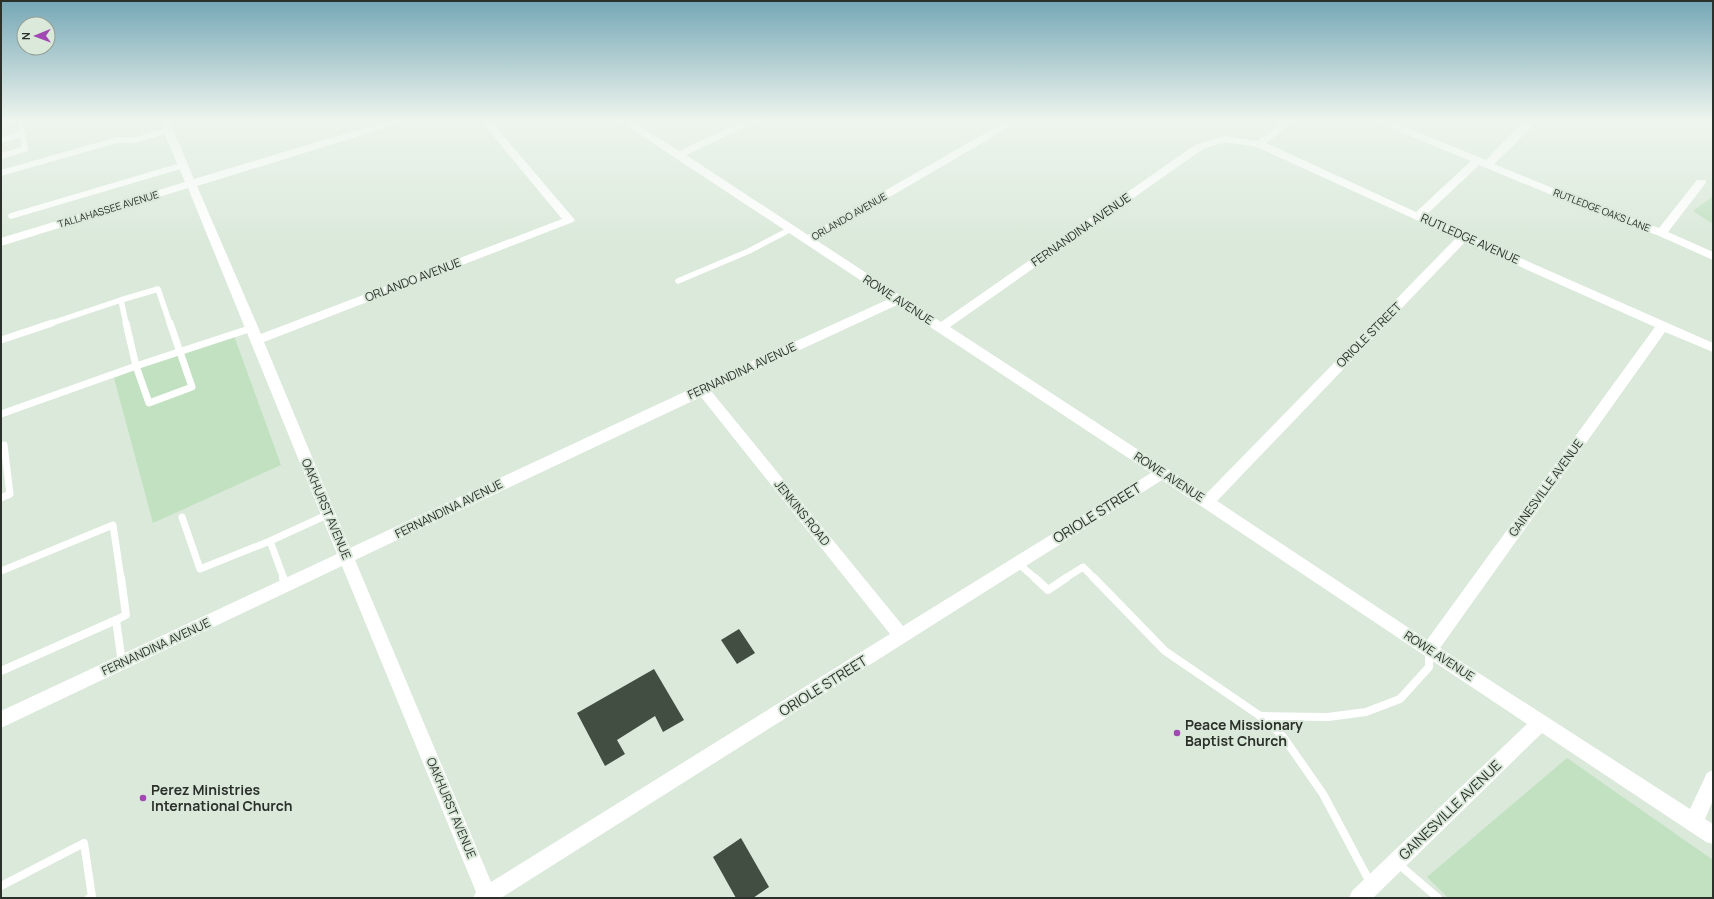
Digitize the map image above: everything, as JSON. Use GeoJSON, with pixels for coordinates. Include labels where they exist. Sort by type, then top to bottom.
{"type":"FeatureCollection","features":[{"type":"Feature","properties":{"kind":"street","name":"OAKHURST AVENUE"},"geometry":{"type":"LineString","coordinates":[[183,162],[255,334],[486,897]]}},
{"type":"Feature","properties":{"kind":"street","name":"TALLAHASSEE AVENUE"},"geometry":{"type":"LineString","coordinates":[[1,242],[261,162]]}},
{"type":"Feature","properties":{"kind":"street","name":"ORLANDO AVENUE"},"geometry":{"type":"LineString","coordinates":[[255,334],[569,220],[520,162]]}},
{"type":"Feature","properties":{"kind":"street","name":"ROWE AVENUE"},"geometry":{"type":"LineString","coordinates":[[689,162],[1207,502],[1429,650],[1713,835]]}},
{"type":"Feature","properties":{"kind":"street","name":"ORLANDO AVENUE"},"geometry":{"type":"LineString","coordinates":[[807,240],[942,162]]}},
{"type":"Feature","properties":{"kind":"street","name":"FERNANDINA AVENUE"},"geometry":{"type":"LineString","coordinates":[[940,328],[1178,162]]}},
{"type":"Feature","properties":{"kind":"street","name":"RUTLEDGE AVENUE"},"geometry":{"type":"LineString","coordinates":[[1299,162],[1713,348]]}},
{"type":"Feature","properties":{"kind":"street"},"geometry":{"type":"LineString","coordinates":[[1418,216],[1483,162]]}},
{"type":"Feature","properties":{"kind":"street","name":"RUTLEDGE OAKS LANE"},"geometry":{"type":"LineString","coordinates":[[1483,162],[1604,213],[1661,233],[1713,256]]}},
{"type":"Feature","properties":{"kind":"street"},"geometry":{"type":"LineString","coordinates":[[1661,233],[1701,182]]}},
{"type":"Feature","properties":{"kind":"street","name":"ORIOLE STREET"},"geometry":{"type":"LineString","coordinates":[[1207,502],[1239,466],[1433,271],[1464,237]]}},
{"type":"Feature","properties":{"kind":"street","name":"FERNANDINA AVENUE"},"geometry":{"type":"LineString","coordinates":[[1,720],[347,558],[585,443],[897,300]]}},
{"type":"Feature","properties":{"kind":"street","name":"GAINESVILLE AVENUE"},"geometry":{"type":"LineString","coordinates":[[1429,650],[1663,326]]}},
{"type":"Feature","properties":{"kind":"street","name":"JENKINS ROAD"},"geometry":{"type":"LineString","coordinates":[[702,389],[902,637]]}},
{"type":"Feature","properties":{"kind":"street","name":"ORIOLE STREET"},"geometry":{"type":"LineString","coordinates":[[486,897],[1162,473]]}},
{"type":"Feature","properties":{"kind":"street","name":"GAINESVILLE AVENUE"},"geometry":{"type":"LineString","coordinates":[[1365,892],[1541,722]]}},
{"type":"Feature","properties":{"kind":"street"},"geometry":{"type":"LineString","coordinates":[[1694,822],[1713,779]]}},
{"type":"Feature","properties":{"kind":"lane"},"geometry":{"type":"LineString","coordinates":[[1,173],[39,162]]}},
{"type":"Feature","properties":{"kind":"lane"},"geometry":{"type":"LineString","coordinates":[[11,216],[184,165]]}},
{"type":"Feature","properties":{"kind":"lane"},"geometry":{"type":"LineString","coordinates":[[678,281],[749,251],[791,229]]}},
{"type":"Feature","properties":{"kind":"lane"},"geometry":{"type":"LineString","coordinates":[[1,340],[121,300],[158,289],[192,387],[149,403],[136,366],[121,300]]}},
{"type":"Feature","properties":{"kind":"lane"},"geometry":{"type":"LineString","coordinates":[[1,414],[180,351],[255,334]]}},
{"type":"Feature","properties":{"kind":"lane"},"geometry":{"type":"LineString","coordinates":[[1,498],[10,494],[4,445]]}},
{"type":"Feature","properties":{"kind":"lane"},"geometry":{"type":"LineString","coordinates":[[182,517],[200,569],[270,541],[329,514]]}},
{"type":"Feature","properties":{"kind":"lane"},"geometry":{"type":"LineString","coordinates":[[1,571],[113,525],[126,615],[1,671]]}},
{"type":"Feature","properties":{"kind":"lane"},"geometry":{"type":"LineString","coordinates":[[270,541],[286,586]]}},
{"type":"Feature","properties":{"kind":"lane"},"geometry":{"type":"LineString","coordinates":[[1018,563],[1048,590],[1083,567],[1165,651],[1269,722],[1284,738],[1323,794],[1365,892]]}},
{"type":"Feature","properties":{"kind":"lane"},"geometry":{"type":"LineString","coordinates":[[116,620],[122,663]]}},
{"type":"Feature","properties":{"kind":"lane"},"geometry":{"type":"LineString","coordinates":[[1260,716],[1328,717],[1366,712],[1393,702],[1400,699],[1430,667],[1429,650]]}},
{"type":"Feature","properties":{"kind":"lane"},"geometry":{"type":"LineString","coordinates":[[1,886],[84,843],[91,898]]}},
{"type":"Feature","properties":{"kind":"lane"},"geometry":{"type":"LineString","coordinates":[[1396,862],[1438,898]]}},
{"type":"Feature","properties":{"kind":"green space"},"geometry":{"type":"Polygon","coordinates":[[[1713,196],[1713,224],[1693,211],[1713,196]]]}},
{"type":"Feature","properties":{"kind":"green space"},"geometry":{"type":"Polygon","coordinates":[[[233,333],[281,465],[153,523],[114,378],[233,333]]]}},
{"type":"Feature","properties":{"kind":"green space"},"geometry":{"type":"Polygon","coordinates":[[[1567,758],[1713,860],[1713,898],[1448,898],[1427,877],[1567,758]]]}},
{"type":"Feature","properties":{"kind":"building"},"geometry":{"type":"Polygon","coordinates":[[[739,629],[755,653],[737,664],[721,640],[739,629]]]}},
{"type":"Feature","properties":{"kind":"building"},"geometry":{"type":"Polygon","coordinates":[[[654,669],[684,720],[663,732],[655,716],[617,740],[625,754],[605,766],[577,713],[654,669]]]}},
{"type":"Feature","properties":{"kind":"building"},"geometry":{"type":"Polygon","coordinates":[[[741,838],[769,887],[753,898],[736,898],[713,857],[741,838]]]}},
{"type":"Feature","properties":{"kind":"place","name":"Peace Missionary Baptist Church"},"geometry":{"type":"Point","coordinates":[1177,733]}},
{"type":"Feature","properties":{"kind":"place","name":"Perez Ministries International Church"},"geometry":{"type":"Point","coordinates":[143,798]}}]}
